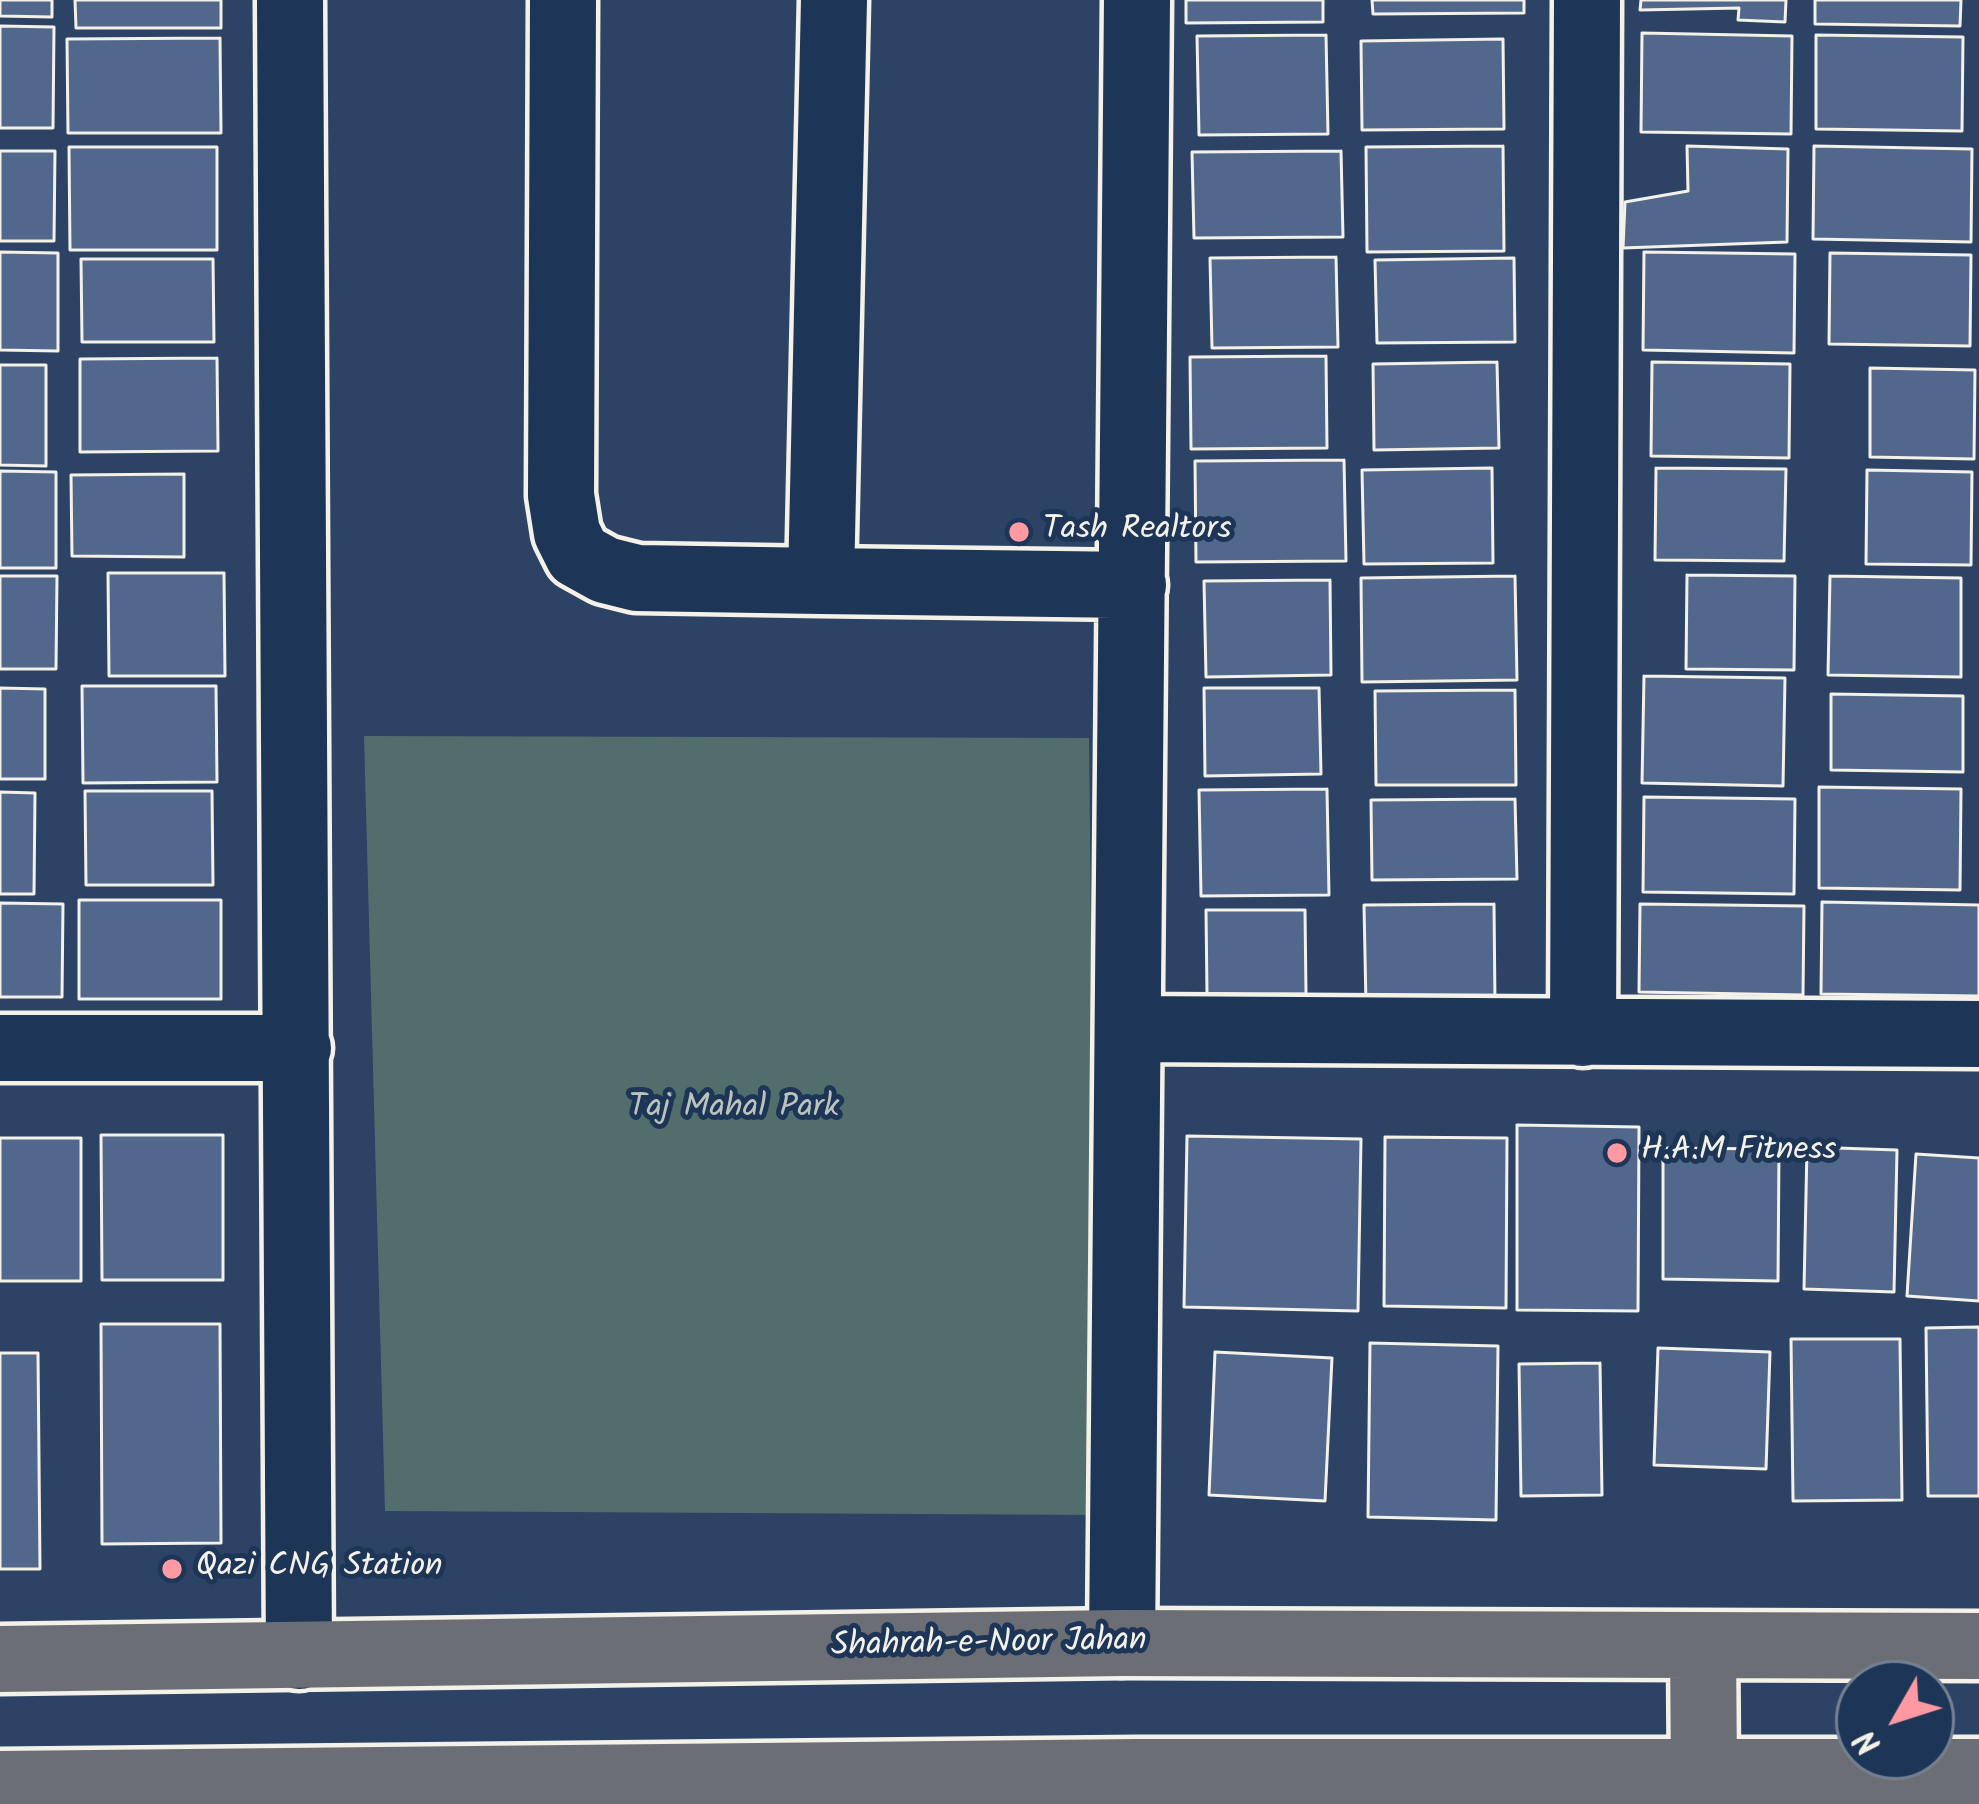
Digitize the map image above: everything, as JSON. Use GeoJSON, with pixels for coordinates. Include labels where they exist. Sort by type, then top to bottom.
{"type":"FeatureCollection","features":[{"type":"Feature","properties":{"kind":"main road","name":"Shahrah-e-Noor Jahan"},"geometry":{"type":"LineString","coordinates":[[0,1659],[1122,1643],[1979,1646]]}},
{"type":"Feature","properties":{"kind":"main road"},"geometry":{"type":"LineString","coordinates":[[1702,1648],[1704,1772]]}},
{"type":"Feature","properties":{"kind":"main road"},"geometry":{"type":"LineString","coordinates":[[0,1784],[283,1791],[1137,1788],[1704,1772],[1979,1772]]}},
{"type":"Feature","properties":{"kind":"street"},"geometry":{"type":"LineString","coordinates":[[290,0],[299,1656]]}},
{"type":"Feature","properties":{"kind":"street"},"geometry":{"type":"LineString","coordinates":[[563,0],[561,495],[567,533],[578,556],[605,570],[637,578],[1132,585]]}},
{"type":"Feature","properties":{"kind":"street"},"geometry":{"type":"LineString","coordinates":[[821,581],[834,0]]}},
{"type":"Feature","properties":{"kind":"street"},"geometry":{"type":"LineString","coordinates":[[1122,1643],[1137,0]]}},
{"type":"Feature","properties":{"kind":"street"},"geometry":{"type":"LineString","coordinates":[[1583,1033],[1587,0]]}},
{"type":"Feature","properties":{"kind":"street"},"geometry":{"type":"LineString","coordinates":[[1130,1029],[1979,1034]]}},
{"type":"Feature","properties":{"kind":"street"},"geometry":{"type":"LineString","coordinates":[[0,1048],[298,1048]]}},
{"type":"Feature","properties":{"kind":"green space","name":"Taj Mahal Park"},"geometry":{"type":"Polygon","coordinates":[[[364,736],[1089,738],[1097,1515],[385,1511],[364,736]]]}},
{"type":"Feature","properties":{"kind":"building"},"geometry":{"type":"Polygon","coordinates":[[[0,0],[52,0],[52,17],[0,16],[0,0]]]}},
{"type":"Feature","properties":{"kind":"building"},"geometry":{"type":"Polygon","coordinates":[[[75,0],[221,0],[221,28],[76,28],[75,0]]]}},
{"type":"Feature","properties":{"kind":"building"},"geometry":{"type":"Polygon","coordinates":[[[1186,0],[1323,0],[1323,22],[1186,23],[1186,0]]]}},
{"type":"Feature","properties":{"kind":"building"},"geometry":{"type":"Polygon","coordinates":[[[1372,0],[1524,0],[1524,13],[1373,14],[1372,0]]]}},
{"type":"Feature","properties":{"kind":"building"},"geometry":{"type":"Polygon","coordinates":[[[1641,0],[1786,0],[1785,22],[1738,20],[1739,8],[1640,10],[1641,0]]]}},
{"type":"Feature","properties":{"kind":"building"},"geometry":{"type":"Polygon","coordinates":[[[1815,0],[1961,0],[1960,26],[1815,24],[1815,0]]]}},
{"type":"Feature","properties":{"kind":"building"},"geometry":{"type":"Polygon","coordinates":[[[0,26],[54,27],[53,128],[0,128],[0,26]]]}},
{"type":"Feature","properties":{"kind":"building"},"geometry":{"type":"Polygon","coordinates":[[[1642,33],[1792,36],[1791,134],[1641,132],[1642,33]]]}},
{"type":"Feature","properties":{"kind":"building"},"geometry":{"type":"Polygon","coordinates":[[[1326,35],[1328,134],[1199,135],[1197,36],[1326,35]]]}},
{"type":"Feature","properties":{"kind":"building"},"geometry":{"type":"Polygon","coordinates":[[[1816,35],[1963,37],[1962,131],[1816,129],[1816,35]]]}},
{"type":"Feature","properties":{"kind":"building"},"geometry":{"type":"Polygon","coordinates":[[[220,38],[221,133],[68,133],[67,39],[220,38]]]}},
{"type":"Feature","properties":{"kind":"building"},"geometry":{"type":"Polygon","coordinates":[[[1503,39],[1504,129],[1362,130],[1361,41],[1503,39]]]}},
{"type":"Feature","properties":{"kind":"building"},"geometry":{"type":"Polygon","coordinates":[[[1503,146],[1504,251],[1367,252],[1366,147],[1503,146]]]}},
{"type":"Feature","properties":{"kind":"building"},"geometry":{"type":"Polygon","coordinates":[[[1687,146],[1788,149],[1787,242],[1623,248],[1625,202],[1688,191],[1687,146]]]}},
{"type":"Feature","properties":{"kind":"building"},"geometry":{"type":"Polygon","coordinates":[[[1814,146],[1972,149],[1971,242],[1813,239],[1814,146]]]}},
{"type":"Feature","properties":{"kind":"building"},"geometry":{"type":"Polygon","coordinates":[[[69,147],[217,147],[217,250],[70,250],[69,147]]]}},
{"type":"Feature","properties":{"kind":"building"},"geometry":{"type":"Polygon","coordinates":[[[0,151],[55,151],[54,241],[0,241],[0,151]]]}},
{"type":"Feature","properties":{"kind":"building"},"geometry":{"type":"Polygon","coordinates":[[[1341,151],[1343,237],[1194,238],[1192,152],[1341,151]]]}},
{"type":"Feature","properties":{"kind":"building"},"geometry":{"type":"Polygon","coordinates":[[[0,252],[58,253],[58,351],[0,350],[0,252]]]}},
{"type":"Feature","properties":{"kind":"building"},"geometry":{"type":"Polygon","coordinates":[[[1644,252],[1795,254],[1794,353],[1643,350],[1644,252]]]}},
{"type":"Feature","properties":{"kind":"building"},"geometry":{"type":"Polygon","coordinates":[[[1830,253],[1971,255],[1970,346],[1829,344],[1830,253]]]}},
{"type":"Feature","properties":{"kind":"building"},"geometry":{"type":"Polygon","coordinates":[[[1336,257],[1338,347],[1212,348],[1210,258],[1336,257]]]}},
{"type":"Feature","properties":{"kind":"building"},"geometry":{"type":"Polygon","coordinates":[[[1514,258],[1515,342],[1377,343],[1375,260],[1514,258]]]}},
{"type":"Feature","properties":{"kind":"building"},"geometry":{"type":"Polygon","coordinates":[[[81,259],[213,259],[214,342],[82,342],[81,259]]]}},
{"type":"Feature","properties":{"kind":"building"},"geometry":{"type":"Polygon","coordinates":[[[1326,356],[1327,448],[1191,449],[1190,357],[1326,356]]]}},
{"type":"Feature","properties":{"kind":"building"},"geometry":{"type":"Polygon","coordinates":[[[217,358],[218,451],[80,452],[80,359],[217,358]]]}},
{"type":"Feature","properties":{"kind":"building"},"geometry":{"type":"Polygon","coordinates":[[[1497,362],[1499,448],[1374,450],[1373,364],[1497,362]]]}},
{"type":"Feature","properties":{"kind":"building"},"geometry":{"type":"Polygon","coordinates":[[[1652,362],[1790,364],[1789,458],[1651,456],[1652,362]]]}},
{"type":"Feature","properties":{"kind":"building"},"geometry":{"type":"Polygon","coordinates":[[[0,365],[46,365],[46,466],[0,465],[0,365]]]}},
{"type":"Feature","properties":{"kind":"building"},"geometry":{"type":"Polygon","coordinates":[[[1870,368],[1975,370],[1974,459],[1870,457],[1870,368]]]}},
{"type":"Feature","properties":{"kind":"building"},"geometry":{"type":"Polygon","coordinates":[[[1344,460],[1346,561],[1196,562],[1195,461],[1344,460]]]}},
{"type":"Feature","properties":{"kind":"building"},"geometry":{"type":"Polygon","coordinates":[[[1492,468],[1493,563],[1364,564],[1362,470],[1492,468]]]}},
{"type":"Feature","properties":{"kind":"building"},"geometry":{"type":"Polygon","coordinates":[[[1656,468],[1786,469],[1784,561],[1655,560],[1656,468]]]}},
{"type":"Feature","properties":{"kind":"building"},"geometry":{"type":"Polygon","coordinates":[[[1867,470],[1972,472],[1971,565],[1866,564],[1867,470]]]}},
{"type":"Feature","properties":{"kind":"building"},"geometry":{"type":"Polygon","coordinates":[[[0,471],[56,472],[56,568],[0,568],[0,471]]]}},
{"type":"Feature","properties":{"kind":"building"},"geometry":{"type":"Polygon","coordinates":[[[184,474],[184,557],[72,556],[71,475],[184,474]]]}},
{"type":"Feature","properties":{"kind":"building"},"geometry":{"type":"Polygon","coordinates":[[[108,573],[224,573],[225,676],[109,676],[108,573]]]}},
{"type":"Feature","properties":{"kind":"building"},"geometry":{"type":"Polygon","coordinates":[[[1687,575],[1795,576],[1794,670],[1686,669],[1687,575]]]}},
{"type":"Feature","properties":{"kind":"building"},"geometry":{"type":"Polygon","coordinates":[[[0,576],[57,576],[56,669],[0,669],[0,576]]]}},
{"type":"Feature","properties":{"kind":"building"},"geometry":{"type":"Polygon","coordinates":[[[1515,576],[1517,680],[1362,682],[1361,578],[1515,576]]]}},
{"type":"Feature","properties":{"kind":"building"},"geometry":{"type":"Polygon","coordinates":[[[1830,576],[1961,578],[1961,677],[1828,675],[1830,576]]]}},
{"type":"Feature","properties":{"kind":"building"},"geometry":{"type":"Polygon","coordinates":[[[1330,580],[1331,675],[1206,677],[1204,581],[1330,580]]]}},
{"type":"Feature","properties":{"kind":"building"},"geometry":{"type":"Polygon","coordinates":[[[1644,676],[1785,678],[1783,786],[1642,783],[1644,676]]]}},
{"type":"Feature","properties":{"kind":"building"},"geometry":{"type":"Polygon","coordinates":[[[82,686],[216,686],[217,782],[83,783],[82,686]]]}},
{"type":"Feature","properties":{"kind":"building"},"geometry":{"type":"Polygon","coordinates":[[[0,688],[45,689],[45,779],[0,779],[0,688]]]}},
{"type":"Feature","properties":{"kind":"building"},"geometry":{"type":"Polygon","coordinates":[[[1204,688],[1319,688],[1321,774],[1205,776],[1204,688]]]}},
{"type":"Feature","properties":{"kind":"building"},"geometry":{"type":"Polygon","coordinates":[[[1515,690],[1516,785],[1376,785],[1375,691],[1515,690]]]}},
{"type":"Feature","properties":{"kind":"building"},"geometry":{"type":"Polygon","coordinates":[[[1831,694],[1963,696],[1963,772],[1831,770],[1831,694]]]}},
{"type":"Feature","properties":{"kind":"building"},"geometry":{"type":"Polygon","coordinates":[[[1819,787],[1961,789],[1960,890],[1819,888],[1819,787]]]}},
{"type":"Feature","properties":{"kind":"building"},"geometry":{"type":"Polygon","coordinates":[[[1327,789],[1329,895],[1201,896],[1199,790],[1327,789]]]}},
{"type":"Feature","properties":{"kind":"building"},"geometry":{"type":"Polygon","coordinates":[[[85,791],[212,791],[213,885],[86,885],[85,791]]]}},
{"type":"Feature","properties":{"kind":"building"},"geometry":{"type":"Polygon","coordinates":[[[0,792],[35,793],[34,894],[0,894],[0,792]]]}},
{"type":"Feature","properties":{"kind":"building"},"geometry":{"type":"Polygon","coordinates":[[[1644,797],[1795,799],[1794,894],[1643,892],[1644,797]]]}},
{"type":"Feature","properties":{"kind":"building"},"geometry":{"type":"Polygon","coordinates":[[[1515,799],[1517,879],[1372,880],[1371,800],[1515,799]]]}},
{"type":"Feature","properties":{"kind":"building"},"geometry":{"type":"Polygon","coordinates":[[[79,900],[221,900],[221,999],[79,999],[79,900]]]}},
{"type":"Feature","properties":{"kind":"building"},"geometry":{"type":"Polygon","coordinates":[[[1822,902],[1979,905],[1979,996],[1821,994],[1822,902]]]}},
{"type":"Feature","properties":{"kind":"building"},"geometry":{"type":"Polygon","coordinates":[[[0,903],[63,904],[62,997],[0,997],[0,903]]]}},
{"type":"Feature","properties":{"kind":"building"},"geometry":{"type":"Polygon","coordinates":[[[1494,904],[1495,1004],[1366,1005],[1364,905],[1494,904]]]}},
{"type":"Feature","properties":{"kind":"building"},"geometry":{"type":"Polygon","coordinates":[[[1640,904],[1804,906],[1803,995],[1639,992],[1640,904]]]}},
{"type":"Feature","properties":{"kind":"building"},"geometry":{"type":"Polygon","coordinates":[[[1206,910],[1305,910],[1306,994],[1207,995],[1206,910]]]}},
{"type":"Feature","properties":{"kind":"building"},"geometry":{"type":"Polygon","coordinates":[[[1517,1125],[1639,1127],[1638,1311],[1517,1310],[1517,1125]]]}},
{"type":"Feature","properties":{"kind":"building"},"geometry":{"type":"Polygon","coordinates":[[[101,1135],[223,1135],[223,1280],[102,1280],[101,1135]]]}},
{"type":"Feature","properties":{"kind":"building"},"geometry":{"type":"Polygon","coordinates":[[[1187,1136],[1361,1139],[1358,1311],[1184,1307],[1187,1136]]]}},
{"type":"Feature","properties":{"kind":"building"},"geometry":{"type":"Polygon","coordinates":[[[1385,1137],[1507,1138],[1506,1308],[1384,1306],[1385,1137]]]}},
{"type":"Feature","properties":{"kind":"building"},"geometry":{"type":"Polygon","coordinates":[[[0,1138],[81,1138],[81,1281],[0,1281],[0,1138]]]}},
{"type":"Feature","properties":{"kind":"building"},"geometry":{"type":"Polygon","coordinates":[[[1807,1147],[1897,1150],[1894,1292],[1804,1289],[1807,1147]]]}},
{"type":"Feature","properties":{"kind":"building"},"geometry":{"type":"Polygon","coordinates":[[[1663,1148],[1779,1149],[1778,1281],[1663,1279],[1663,1148]]]}},
{"type":"Feature","properties":{"kind":"building"},"geometry":{"type":"Polygon","coordinates":[[[1916,1154],[1979,1158],[1979,1301],[1907,1296],[1916,1154]]]}},
{"type":"Feature","properties":{"kind":"building"},"geometry":{"type":"Polygon","coordinates":[[[101,1324],[220,1324],[221,1543],[102,1544],[101,1324]]]}},
{"type":"Feature","properties":{"kind":"building"},"geometry":{"type":"Polygon","coordinates":[[[1979,1327],[1979,1496],[1928,1496],[1926,1328],[1979,1327]]]}},
{"type":"Feature","properties":{"kind":"building"},"geometry":{"type":"Polygon","coordinates":[[[1791,1339],[1900,1339],[1902,1500],[1793,1501],[1791,1339]]]}},
{"type":"Feature","properties":{"kind":"building"},"geometry":{"type":"Polygon","coordinates":[[[1370,1343],[1498,1346],[1496,1520],[1368,1517],[1370,1343]]]}},
{"type":"Feature","properties":{"kind":"building"},"geometry":{"type":"Polygon","coordinates":[[[1658,1348],[1770,1352],[1766,1469],[1654,1465],[1658,1348]]]}},
{"type":"Feature","properties":{"kind":"building"},"geometry":{"type":"Polygon","coordinates":[[[1215,1352],[1332,1358],[1325,1501],[1209,1495],[1215,1352]]]}},
{"type":"Feature","properties":{"kind":"building"},"geometry":{"type":"Polygon","coordinates":[[[0,1353],[38,1353],[40,1569],[0,1569],[0,1353]]]}},
{"type":"Feature","properties":{"kind":"building"},"geometry":{"type":"Polygon","coordinates":[[[1600,1363],[1602,1495],[1521,1496],[1519,1364],[1600,1363]]]}},
{"type":"Feature","properties":{"kind":"place","name":"Tash Realtors"},"geometry":{"type":"Point","coordinates":[1019,532]}},
{"type":"Feature","properties":{"kind":"place","name":"H.A.M Fitness"},"geometry":{"type":"Point","coordinates":[1617,1153]}},
{"type":"Feature","properties":{"kind":"place","name":"Qazi CNG Station"},"geometry":{"type":"Point","coordinates":[172,1569]}}]}
